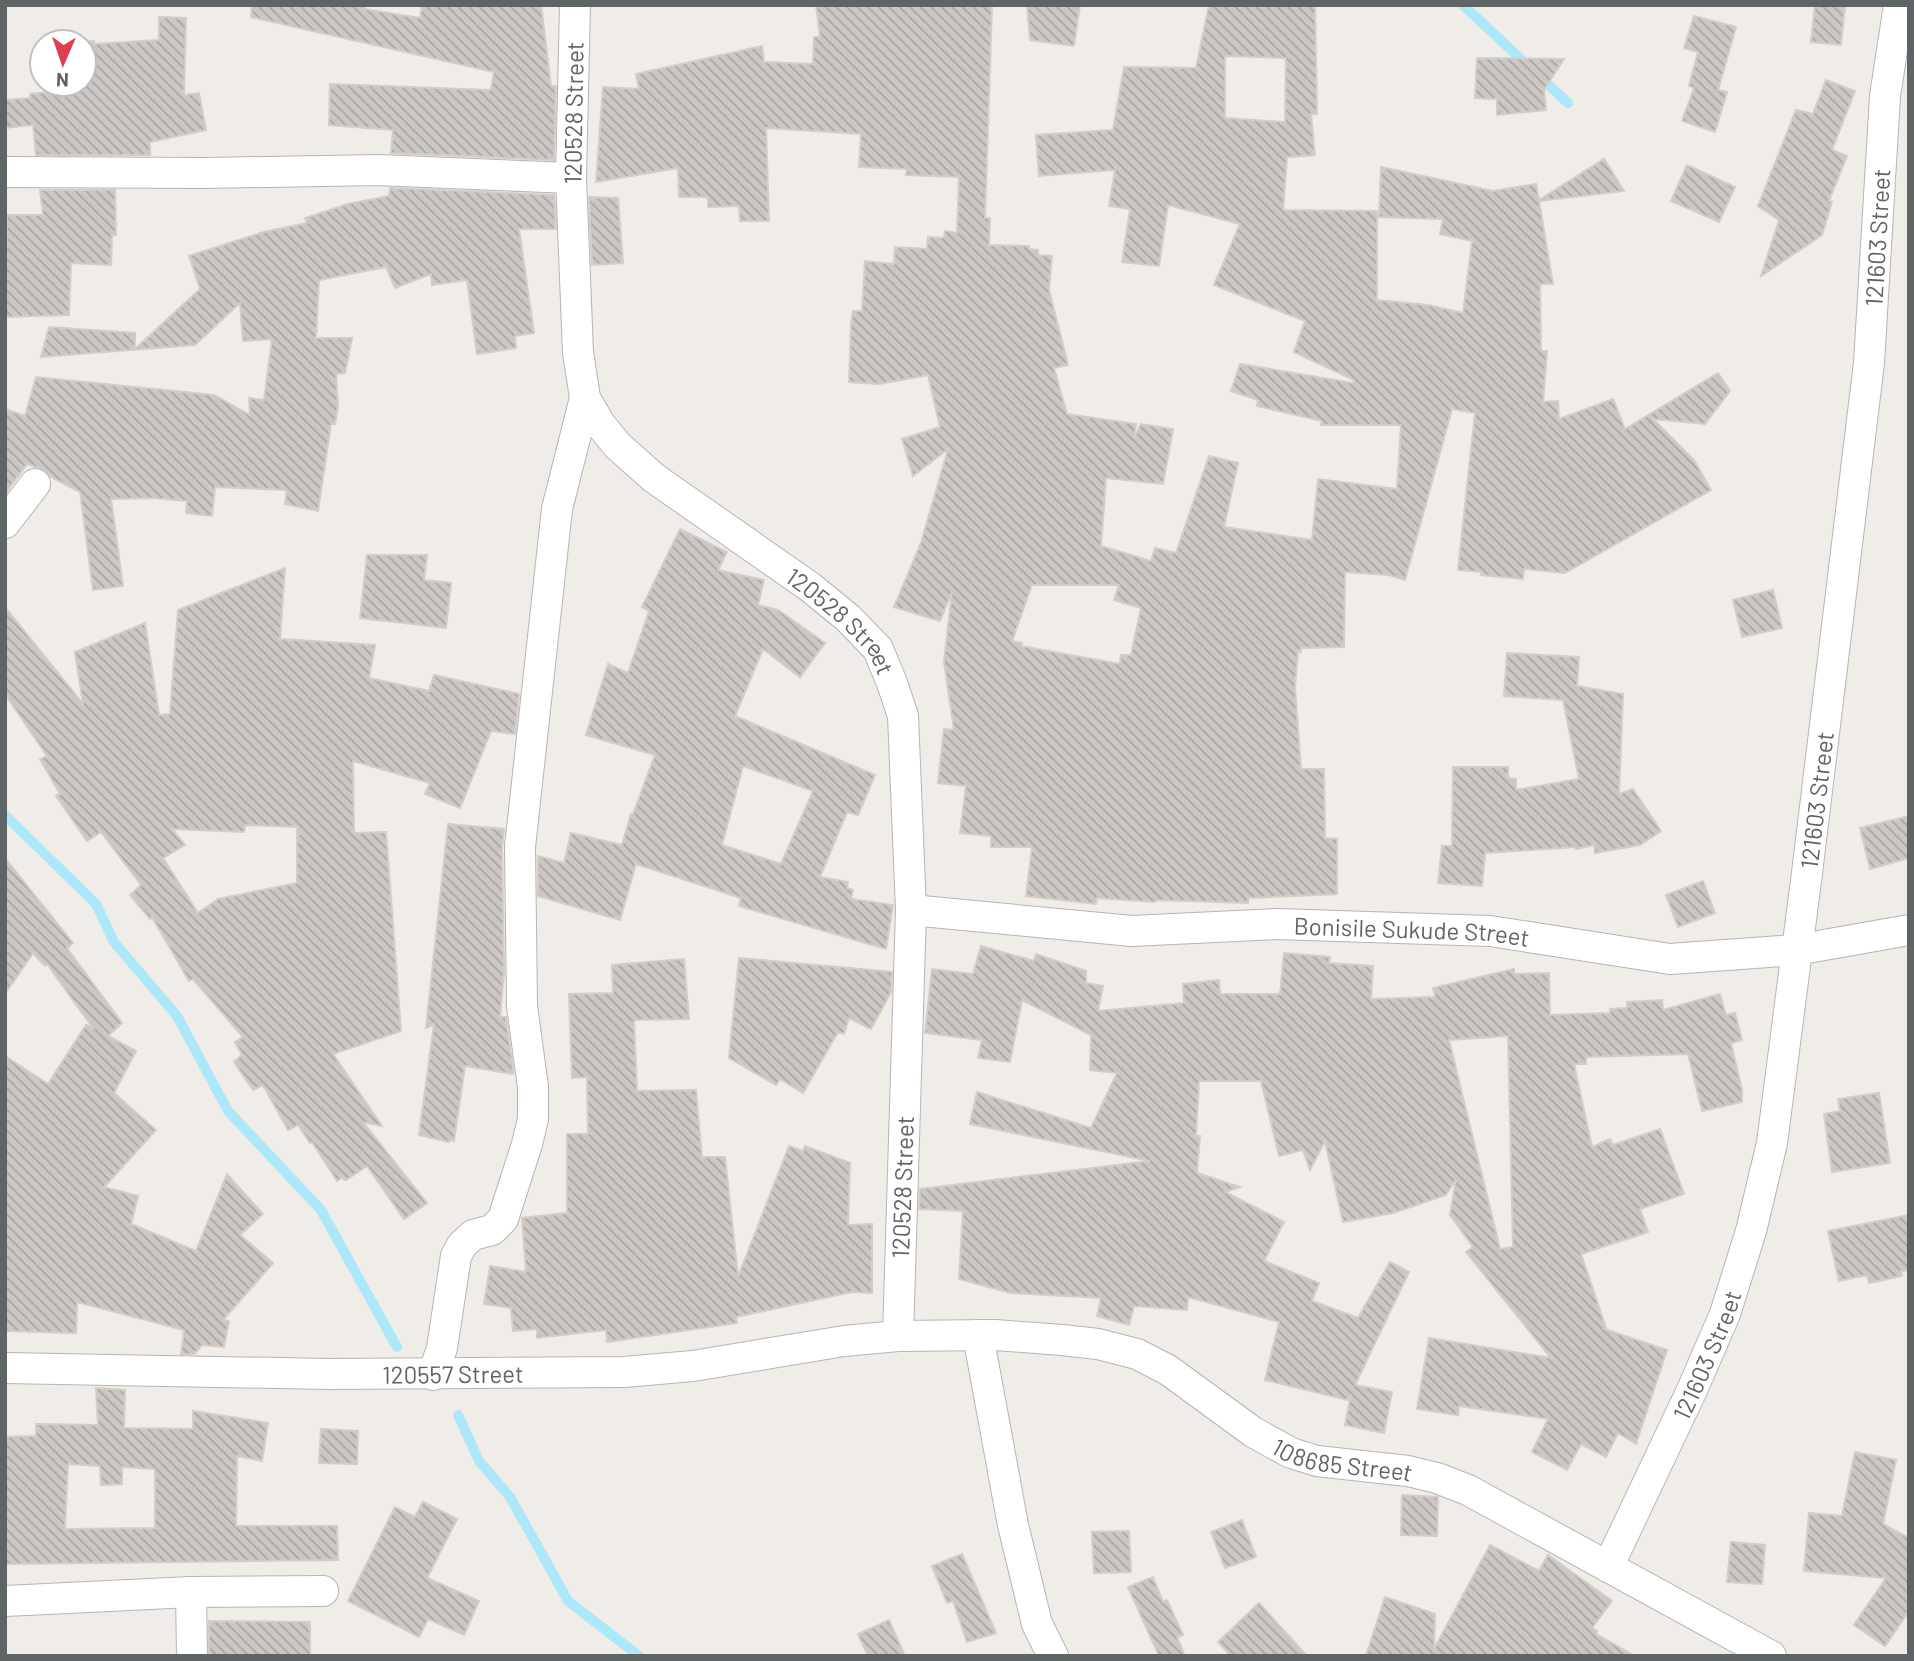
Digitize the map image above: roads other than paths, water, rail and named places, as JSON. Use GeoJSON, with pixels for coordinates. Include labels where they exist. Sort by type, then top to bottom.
{"type":"FeatureCollection","features":[{"type":"Feature","properties":{"kind":"street","name":"120528 Street"},"geometry":{"type":"LineString","coordinates":[[575,5],[571,178],[578,352],[585,398],[600,425],[617,445],[654,478],[810,587],[848,618],[878,649],[903,716],[911,911],[898,1336]]}},
{"type":"Feature","properties":{"kind":"street","name":"121603 Street"},"geometry":{"type":"LineString","coordinates":[[1608,1567],[1725,1314],[1751,1231],[1772,1143],[1869,363],[1885,96],[1899,5]]}},
{"type":"Feature","properties":{"kind":"street"},"geometry":{"type":"LineString","coordinates":[[5,172],[377,170],[571,178]]}},
{"type":"Feature","properties":{"kind":"street"},"geometry":{"type":"LineString","coordinates":[[433,1375],[442,1348],[456,1256],[462,1245],[473,1235],[492,1230],[503,1219],[533,1119],[533,1087],[522,1006],[520,847],[557,509],[585,398]]}},
{"type":"Feature","properties":{"kind":"street"},"geometry":{"type":"LineString","coordinates":[[5,523],[35,484]]}},
{"type":"Feature","properties":{"kind":"street","name":"Bonisile Sukude Street"},"geometry":{"type":"LineString","coordinates":[[911,911],[1132,931],[1277,924],[1490,931],[1670,959],[1796,950],[1909,930]]}},
{"type":"Feature","properties":{"kind":"street"},"geometry":{"type":"LineString","coordinates":[[978,1335],[1013,1525],[1037,1624],[1053,1656]]}},
{"type":"Feature","properties":{"kind":"street","name":"108685 Street"},"geometry":{"type":"LineString","coordinates":[[898,1336],[978,1335],[1098,1344],[1137,1354],[1168,1370],[1253,1432],[1291,1453],[1317,1461],[1408,1471],[1468,1490],[1771,1656]]}},
{"type":"Feature","properties":{"kind":"street","name":"120557 Street"},"geometry":{"type":"LineString","coordinates":[[5,1368],[433,1375],[660,1370],[818,1345],[898,1336]]}},
{"type":"Feature","properties":{"kind":"street"},"geometry":{"type":"LineString","coordinates":[[5,1601],[191,1592],[323,1591]]}},
{"type":"Feature","properties":{"kind":"street"},"geometry":{"type":"LineString","coordinates":[[191,1592],[192,1656]]}},
{"type":"Feature","properties":{"kind":"waterway"},"geometry":{"type":"LineString","coordinates":[[1463,5],[1568,103]]}},
{"type":"Feature","properties":{"kind":"waterway"},"geometry":{"type":"LineString","coordinates":[[5,815],[96,904],[114,942],[177,1016],[228,1111],[321,1210],[397,1347]]}},
{"type":"Feature","properties":{"kind":"waterway"},"geometry":{"type":"LineString","coordinates":[[458,1415],[479,1461],[510,1497],[568,1601],[639,1656]]}}]}
